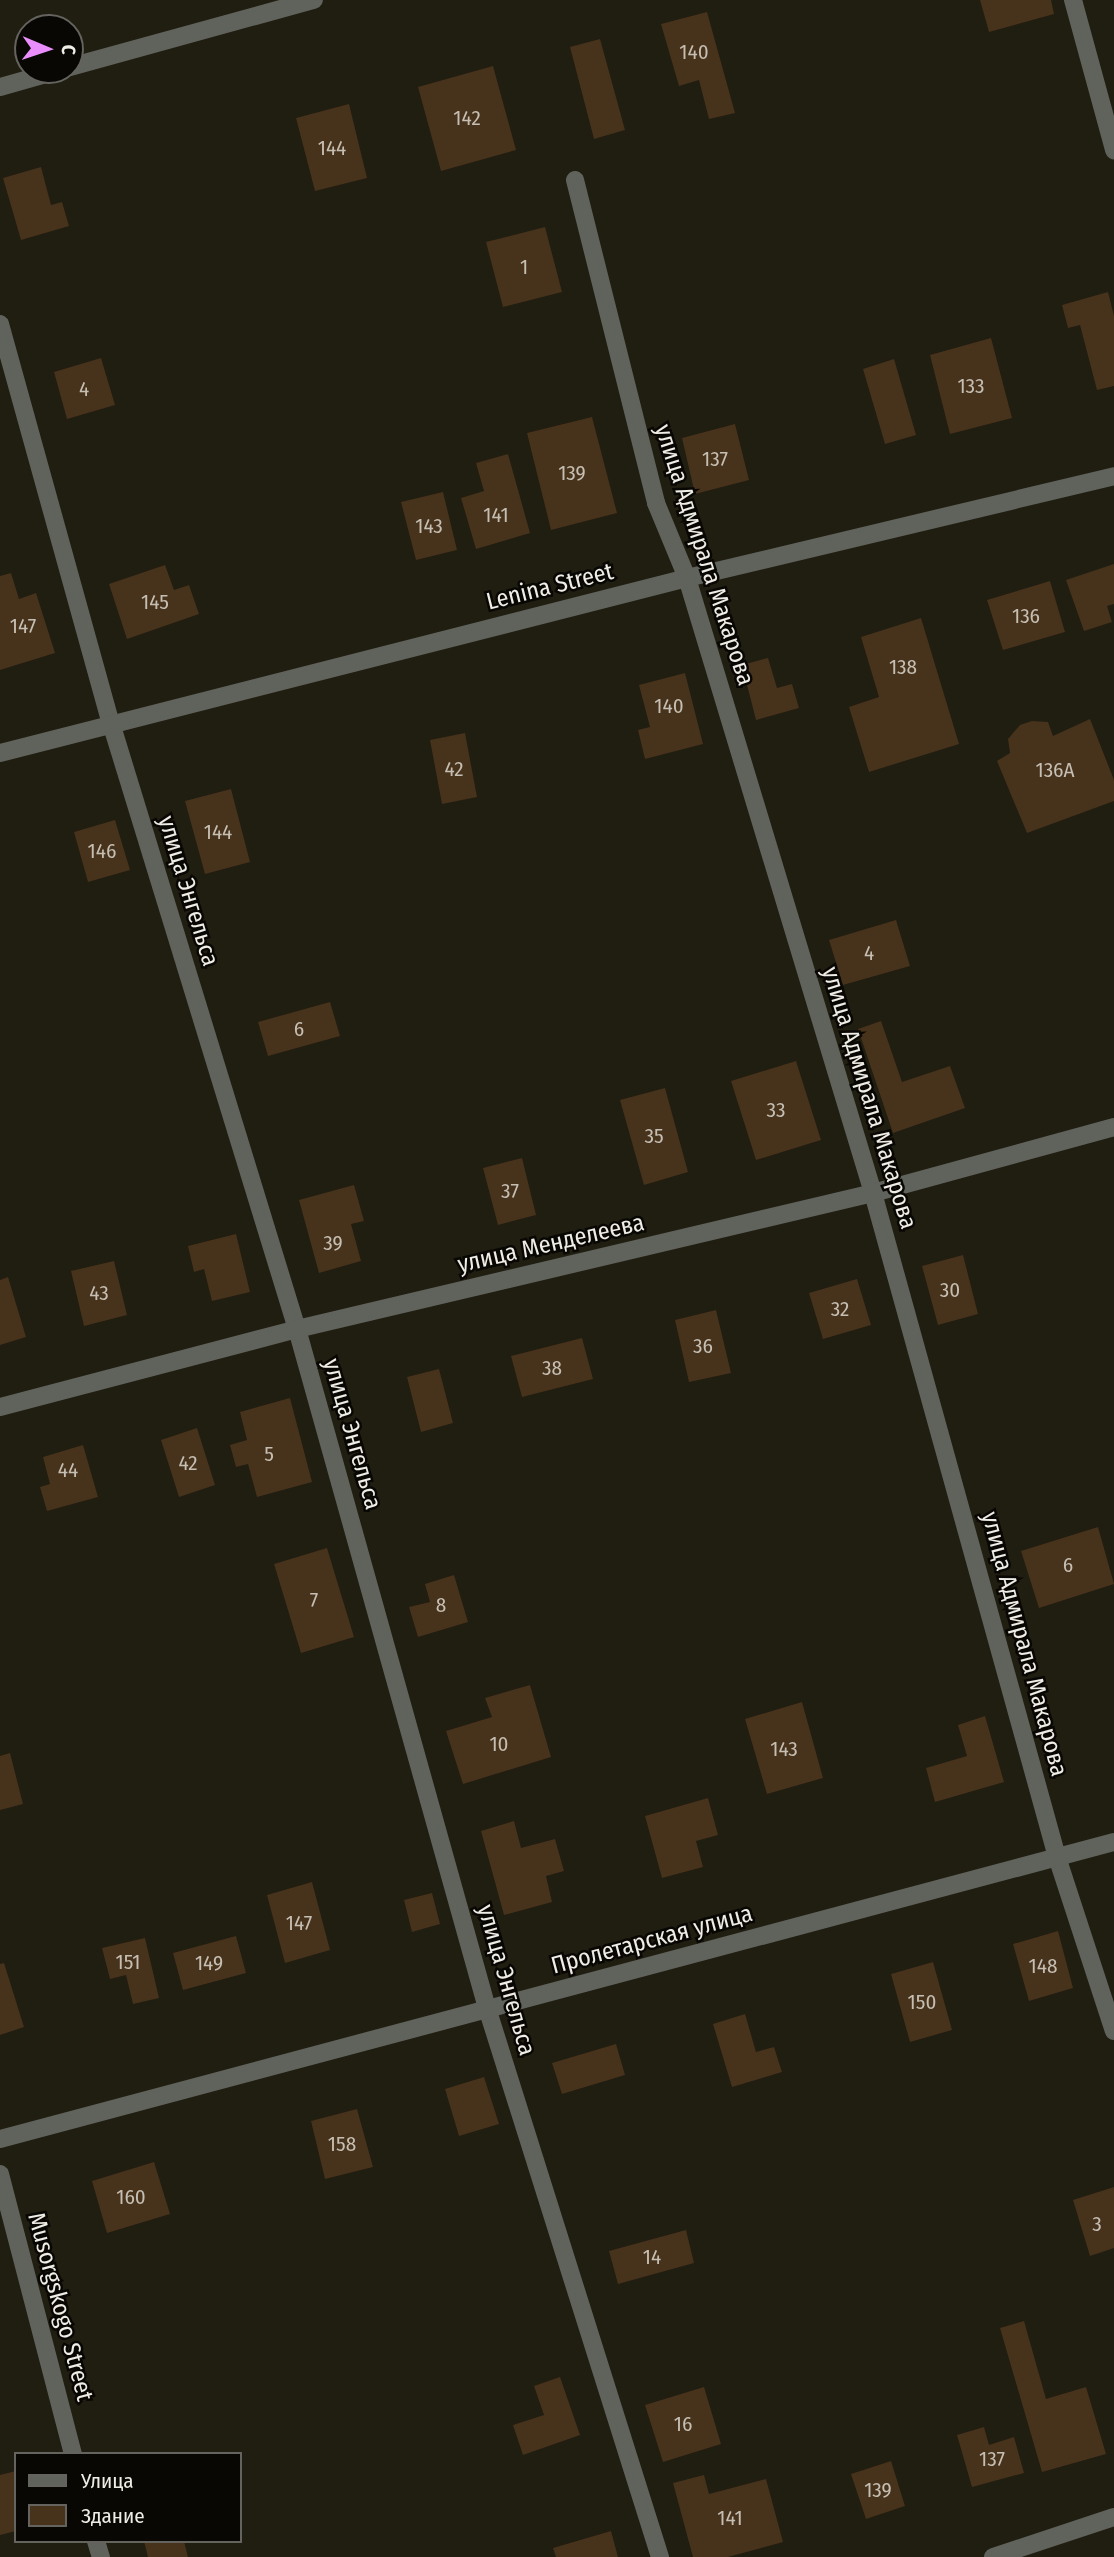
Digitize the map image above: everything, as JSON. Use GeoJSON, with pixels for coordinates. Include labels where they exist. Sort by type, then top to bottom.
{"type":"FeatureCollection","features":[{"type":"Feature","properties":{"kind":"street"},"geometry":{"type":"LineString","coordinates":[[84,63],[314,0]]}},
{"type":"Feature","properties":{"kind":"street"},"geometry":{"type":"LineString","coordinates":[[1073,0],[1114,150]]}},
{"type":"Feature","properties":{"kind":"street","name":"улица Адмирала Макарова"},"geometry":{"type":"LineString","coordinates":[[575,180],[656,503],[687,578],[873,1193],[1058,1857],[1114,2031]]}},
{"type":"Feature","properties":{"kind":"street","name":"улица Энгельса"},"geometry":{"type":"LineString","coordinates":[[0,324],[111,723],[297,1329],[487,2008],[660,2557]]}},
{"type":"Feature","properties":{"kind":"street","name":"Lenina Street"},"geometry":{"type":"LineString","coordinates":[[0,753],[687,578],[1114,476]]}},
{"type":"Feature","properties":{"kind":"street","name":"улица Менделеева"},"geometry":{"type":"LineString","coordinates":[[0,1407],[297,1329],[873,1193],[1114,1128]]}},
{"type":"Feature","properties":{"kind":"street","name":"Пролетарская улица"},"geometry":{"type":"LineString","coordinates":[[0,2139],[291,2064],[487,2008],[1114,1842]]}},
{"type":"Feature","properties":{"kind":"street","name":"Musorgskogo Street"},"geometry":{"type":"LineString","coordinates":[[0,2174],[73,2452]]}},
{"type":"Feature","properties":{"kind":"street"},"geometry":{"type":"LineString","coordinates":[[993,2557],[1114,2517]]}},
{"type":"Feature","properties":{"kind":"building"},"geometry":{"type":"Polygon","coordinates":[[[980,0],[1051,0],[1054,14],[989,32],[980,0]]]}},
{"type":"Feature","properties":{"kind":"building"},"geometry":{"type":"Polygon","coordinates":[[[707,12],[735,113],[709,119],[699,80],[679,86],[661,24],[707,12]]]}},
{"type":"Feature","properties":{"kind":"building"},"geometry":{"type":"Polygon","coordinates":[[[600,39],[625,130],[594,139],[570,47],[600,39]]]}},
{"type":"Feature","properties":{"kind":"building"},"geometry":{"type":"Polygon","coordinates":[[[493,66],[516,150],[441,171],[418,87],[493,66]]]}},
{"type":"Feature","properties":{"kind":"building"},"geometry":{"type":"Polygon","coordinates":[[[349,104],[367,178],[315,191],[296,118],[349,104]]]}},
{"type":"Feature","properties":{"kind":"building"},"geometry":{"type":"Polygon","coordinates":[[[41,167],[51,205],[62,202],[69,226],[21,240],[3,178],[41,167]]]}},
{"type":"Feature","properties":{"kind":"building"},"geometry":{"type":"Polygon","coordinates":[[[545,227],[562,292],[503,307],[486,242],[545,227]]]}},
{"type":"Feature","properties":{"kind":"building"},"geometry":{"type":"Polygon","coordinates":[[[1108,292],[1114,316],[1114,386],[1097,390],[1080,325],[1068,328],[1062,305],[1108,292]]]}},
{"type":"Feature","properties":{"kind":"building"},"geometry":{"type":"Polygon","coordinates":[[[991,338],[1012,418],[950,434],[930,355],[991,338]]]}},
{"type":"Feature","properties":{"kind":"building"},"geometry":{"type":"Polygon","coordinates":[[[101,358],[115,405],[67,419],[54,372],[101,358]]]}},
{"type":"Feature","properties":{"kind":"building"},"geometry":{"type":"Polygon","coordinates":[[[894,359],[916,435],[885,444],[863,369],[894,359]]]}},
{"type":"Feature","properties":{"kind":"building"},"geometry":{"type":"Polygon","coordinates":[[[592,417],[617,513],[551,530],[527,433],[592,417]]]}},
{"type":"Feature","properties":{"kind":"building"},"geometry":{"type":"Polygon","coordinates":[[[735,424],[749,480],[695,494],[682,438],[735,424]]]}},
{"type":"Feature","properties":{"kind":"building"},"geometry":{"type":"Polygon","coordinates":[[[508,454],[530,533],[476,549],[461,498],[484,491],[476,463],[508,454]]]}},
{"type":"Feature","properties":{"kind":"building"},"geometry":{"type":"Polygon","coordinates":[[[443,492],[457,550],[416,560],[401,502],[443,492]]]}},
{"type":"Feature","properties":{"kind":"building"},"geometry":{"type":"Polygon","coordinates":[[[1114,564],[1114,604],[1107,606],[1112,622],[1084,631],[1066,580],[1114,564]]]}},
{"type":"Feature","properties":{"kind":"building"},"geometry":{"type":"Polygon","coordinates":[[[165,565],[174,590],[189,585],[199,614],[127,639],[109,584],[165,565]]]}},
{"type":"Feature","properties":{"kind":"building"},"geometry":{"type":"Polygon","coordinates":[[[11,573],[19,599],[36,593],[55,653],[0,670],[0,576],[11,573]]]}},
{"type":"Feature","properties":{"kind":"building"},"geometry":{"type":"Polygon","coordinates":[[[1050,581],[1065,632],[1003,650],[987,600],[1050,581]]]}},
{"type":"Feature","properties":{"kind":"building"},"geometry":{"type":"Polygon","coordinates":[[[921,618],[959,744],[869,772],[849,707],[879,697],[861,637],[921,618]]]}},
{"type":"Feature","properties":{"kind":"building"},"geometry":{"type":"Polygon","coordinates":[[[768,658],[777,688],[792,684],[799,708],[756,720],[742,665],[768,658]]]}},
{"type":"Feature","properties":{"kind":"building"},"geometry":{"type":"Polygon","coordinates":[[[685,673],[703,744],[645,759],[638,730],[650,727],[639,685],[685,673]]]}},
{"type":"Feature","properties":{"kind":"building"},"geometry":{"type":"Polygon","coordinates":[[[1090,719],[1114,780],[1114,801],[1027,833],[997,761],[1010,753],[1008,739],[1020,725],[1032,721],[1048,722],[1053,736],[1090,719]]]}},
{"type":"Feature","properties":{"kind":"building"},"geometry":{"type":"Polygon","coordinates":[[[465,733],[477,797],[442,804],[430,740],[465,733]]]}},
{"type":"Feature","properties":{"kind":"building"},"geometry":{"type":"Polygon","coordinates":[[[231,789],[250,862],[205,874],[185,801],[231,789]]]}},
{"type":"Feature","properties":{"kind":"building"},"geometry":{"type":"Polygon","coordinates":[[[115,820],[130,870],[88,882],[74,832],[115,820]]]}},
{"type":"Feature","properties":{"kind":"building"},"geometry":{"type":"Polygon","coordinates":[[[896,920],[910,966],[843,985],[829,940],[896,920]]]}},
{"type":"Feature","properties":{"kind":"building"},"geometry":{"type":"Polygon","coordinates":[[[330,1002],[340,1036],[268,1056],[258,1022],[330,1002]]]}},
{"type":"Feature","properties":{"kind":"building"},"geometry":{"type":"Polygon","coordinates":[[[881,1021],[902,1082],[950,1066],[965,1108],[893,1133],[858,1029],[881,1021]]]}},
{"type":"Feature","properties":{"kind":"building"},"geometry":{"type":"Polygon","coordinates":[[[796,1061],[821,1140],[756,1160],[731,1081],[796,1061]]]}},
{"type":"Feature","properties":{"kind":"building"},"geometry":{"type":"Polygon","coordinates":[[[665,1088],[688,1172],[644,1185],[620,1100],[665,1088]]]}},
{"type":"Feature","properties":{"kind":"building"},"geometry":{"type":"Polygon","coordinates":[[[522,1158],[536,1215],[498,1225],[483,1168],[522,1158]]]}},
{"type":"Feature","properties":{"kind":"building"},"geometry":{"type":"Polygon","coordinates":[[[354,1185],[364,1221],[351,1224],[361,1261],[319,1273],[299,1200],[354,1185]]]}},
{"type":"Feature","properties":{"kind":"building"},"geometry":{"type":"Polygon","coordinates":[[[236,1234],[250,1292],[212,1301],[204,1269],[194,1272],[188,1246],[236,1234]]]}},
{"type":"Feature","properties":{"kind":"building"},"geometry":{"type":"Polygon","coordinates":[[[963,1255],[978,1314],[938,1325],[922,1266],[963,1255]]]}},
{"type":"Feature","properties":{"kind":"building"},"geometry":{"type":"Polygon","coordinates":[[[114,1261],[127,1315],[84,1326],[71,1271],[114,1261]]]}},
{"type":"Feature","properties":{"kind":"building"},"geometry":{"type":"Polygon","coordinates":[[[8,1277],[26,1337],[0,1345],[0,1280],[8,1277]]]}},
{"type":"Feature","properties":{"kind":"building"},"geometry":{"type":"Polygon","coordinates":[[[857,1279],[871,1325],[823,1339],[809,1293],[857,1279]]]}},
{"type":"Feature","properties":{"kind":"building"},"geometry":{"type":"Polygon","coordinates":[[[716,1310],[731,1373],[689,1382],[675,1320],[716,1310]]]}},
{"type":"Feature","properties":{"kind":"building"},"geometry":{"type":"Polygon","coordinates":[[[582,1338],[593,1379],[522,1397],[511,1356],[582,1338]]]}},
{"type":"Feature","properties":{"kind":"building"},"geometry":{"type":"Polygon","coordinates":[[[439,1369],[453,1423],[421,1432],[407,1377],[439,1369]]]}},
{"type":"Feature","properties":{"kind":"building"},"geometry":{"type":"Polygon","coordinates":[[[290,1398],[312,1482],[257,1497],[248,1464],[236,1467],[230,1445],[247,1440],[240,1412],[290,1398]]]}},
{"type":"Feature","properties":{"kind":"building"},"geometry":{"type":"Polygon","coordinates":[[[197,1428],[215,1485],[179,1497],[161,1440],[197,1428]]]}},
{"type":"Feature","properties":{"kind":"building"},"geometry":{"type":"Polygon","coordinates":[[[83,1445],[98,1497],[47,1511],[40,1487],[50,1484],[43,1457],[83,1445]]]}},
{"type":"Feature","properties":{"kind":"building"},"geometry":{"type":"Polygon","coordinates":[[[1098,1527],[1114,1584],[1039,1608],[1021,1551],[1098,1527]]]}},
{"type":"Feature","properties":{"kind":"building"},"geometry":{"type":"Polygon","coordinates":[[[327,1548],[354,1637],[301,1653],[274,1564],[327,1548]]]}},
{"type":"Feature","properties":{"kind":"building"},"geometry":{"type":"Polygon","coordinates":[[[454,1575],[468,1622],[418,1637],[409,1607],[430,1602],[425,1584],[454,1575]]]}},
{"type":"Feature","properties":{"kind":"building"},"geometry":{"type":"Polygon","coordinates":[[[530,1685],[551,1757],[463,1784],[446,1731],[492,1717],[485,1698],[530,1685]]]}},
{"type":"Feature","properties":{"kind":"building"},"geometry":{"type":"Polygon","coordinates":[[[802,1702],[823,1778],[767,1794],[745,1719],[802,1702]]]}},
{"type":"Feature","properties":{"kind":"building"},"geometry":{"type":"Polygon","coordinates":[[[985,1716],[1004,1782],[935,1802],[926,1768],[967,1756],[958,1725],[985,1716]]]}},
{"type":"Feature","properties":{"kind":"building"},"geometry":{"type":"Polygon","coordinates":[[[10,1753],[23,1804],[0,1810],[0,1756],[10,1753]]]}},
{"type":"Feature","properties":{"kind":"building"},"geometry":{"type":"Polygon","coordinates":[[[708,1798],[718,1835],[696,1841],[703,1867],[662,1878],[645,1816],[708,1798]]]}},
{"type":"Feature","properties":{"kind":"building"},"geometry":{"type":"Polygon","coordinates":[[[514,1821],[521,1848],[555,1839],[564,1871],[546,1876],[552,1902],[504,1915],[481,1831],[514,1821]]]}},
{"type":"Feature","properties":{"kind":"building"},"geometry":{"type":"Polygon","coordinates":[[[312,1882],[330,1950],[285,1963],[267,1895],[312,1882]]]}},
{"type":"Feature","properties":{"kind":"building"},"geometry":{"type":"Polygon","coordinates":[[[432,1893],[440,1924],[412,1932],[404,1900],[432,1893]]]}},
{"type":"Feature","properties":{"kind":"building"},"geometry":{"type":"Polygon","coordinates":[[[1058,1931],[1073,1988],[1029,2001],[1013,1944],[1058,1931]]]}},
{"type":"Feature","properties":{"kind":"building"},"geometry":{"type":"Polygon","coordinates":[[[236,1936],[246,1973],[183,1990],[173,1953],[236,1936]]]}},
{"type":"Feature","properties":{"kind":"building"},"geometry":{"type":"Polygon","coordinates":[[[145,1938],[159,1998],[133,2004],[126,1975],[110,1979],[102,1948],[145,1938]]]}},
{"type":"Feature","properties":{"kind":"building"},"geometry":{"type":"Polygon","coordinates":[[[933,1962],[952,2030],[910,2042],[891,1974],[933,1962]]]}},
{"type":"Feature","properties":{"kind":"building"},"geometry":{"type":"Polygon","coordinates":[[[4,1963],[24,2027],[0,2035],[0,1964],[4,1963]]]}},
{"type":"Feature","properties":{"kind":"building"},"geometry":{"type":"Polygon","coordinates":[[[745,2014],[756,2052],[774,2047],[782,2072],[732,2087],[713,2024],[745,2014]]]}},
{"type":"Feature","properties":{"kind":"building"},"geometry":{"type":"Polygon","coordinates":[[[616,2044],[625,2075],[562,2094],[552,2063],[616,2044]]]}},
{"type":"Feature","properties":{"kind":"building"},"geometry":{"type":"Polygon","coordinates":[[[484,2077],[499,2124],[459,2136],[445,2089],[484,2077]]]}},
{"type":"Feature","properties":{"kind":"building"},"geometry":{"type":"Polygon","coordinates":[[[357,2109],[373,2167],[325,2179],[311,2121],[357,2109]]]}},
{"type":"Feature","properties":{"kind":"building"},"geometry":{"type":"Polygon","coordinates":[[[154,2162],[170,2214],[107,2233],[92,2181],[154,2162]]]}},
{"type":"Feature","properties":{"kind":"building"},"geometry":{"type":"Polygon","coordinates":[[[1114,2187],[1114,2248],[1090,2256],[1073,2200],[1114,2187]]]}},
{"type":"Feature","properties":{"kind":"building"},"geometry":{"type":"Polygon","coordinates":[[[686,2230],[694,2263],[618,2284],[609,2251],[686,2230]]]}},
{"type":"Feature","properties":{"kind":"building"},"geometry":{"type":"Polygon","coordinates":[[[1024,2321],[1046,2399],[1086,2387],[1106,2454],[1042,2472],[1000,2328],[1024,2321]]]}},
{"type":"Feature","properties":{"kind":"building"},"geometry":{"type":"Polygon","coordinates":[[[560,2377],[580,2435],[523,2455],[513,2425],[544,2415],[534,2386],[560,2377]]]}},
{"type":"Feature","properties":{"kind":"building"},"geometry":{"type":"Polygon","coordinates":[[[704,2387],[721,2444],[663,2462],[645,2405],[704,2387]]]}},
{"type":"Feature","properties":{"kind":"building"},"geometry":{"type":"Polygon","coordinates":[[[984,2427],[989,2445],[1014,2437],[1024,2473],[972,2487],[957,2435],[984,2427]]]}},
{"type":"Feature","properties":{"kind":"building"},"geometry":{"type":"Polygon","coordinates":[[[891,2461],[905,2506],[866,2519],[851,2474],[891,2461]]]}},
{"type":"Feature","properties":{"kind":"building"},"geometry":{"type":"Polygon","coordinates":[[[14,2472],[14,2532],[0,2535],[0,2475],[14,2472]]]}},
{"type":"Feature","properties":{"kind":"building"},"geometry":{"type":"Polygon","coordinates":[[[704,2475],[709,2494],[766,2479],[783,2542],[728,2557],[693,2557],[673,2483],[704,2475]]]}},
{"type":"Feature","properties":{"kind":"building"},"geometry":{"type":"Polygon","coordinates":[[[611,2531],[618,2557],[556,2557],[553,2548],[611,2531]]]}},
{"type":"Feature","properties":{"kind":"building"},"geometry":{"type":"Polygon","coordinates":[[[144,2543],[184,2543],[188,2557],[148,2557],[144,2543]]]}}]}
